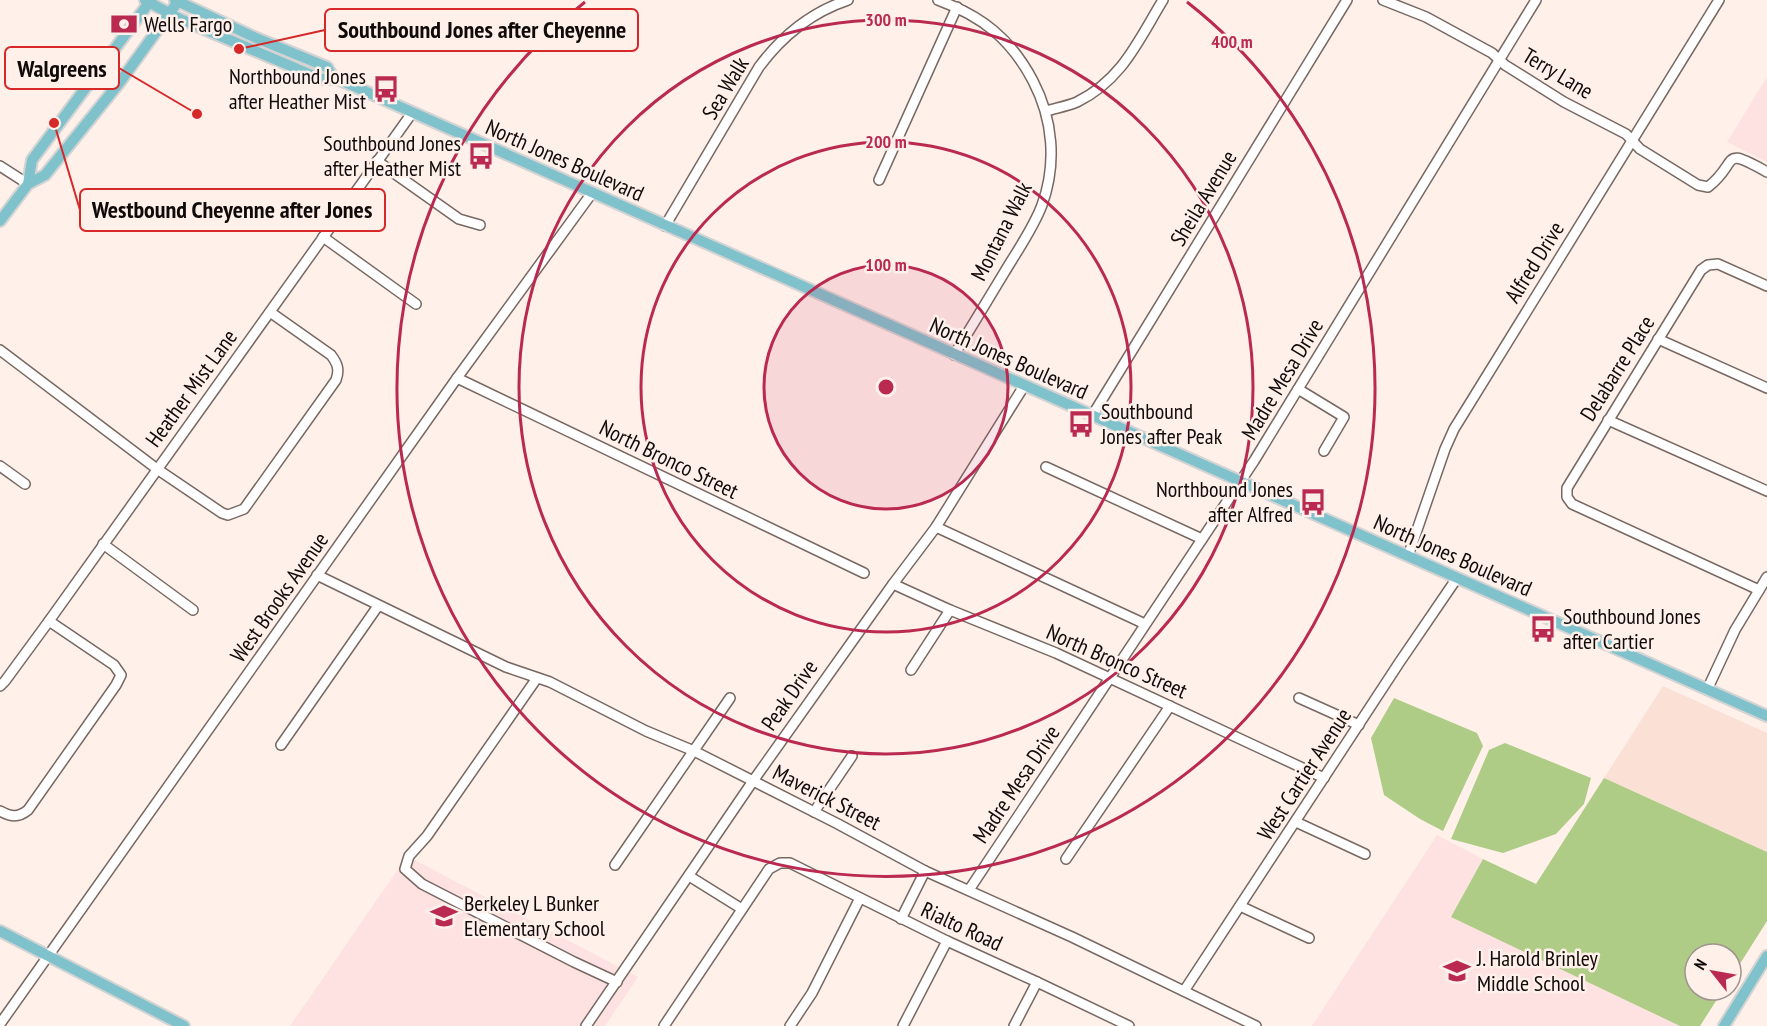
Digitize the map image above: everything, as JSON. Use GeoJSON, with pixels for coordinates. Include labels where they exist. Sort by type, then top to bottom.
{"type":"FeatureCollection","features":[{"type":"Feature","properties":{"kind":"main road","name":"North Jones Boulevard"},"geometry":{"type":"LineString","coordinates":[[148,1],[170,14],[321,79],[334,79],[412,112],[1767,716]]}},
{"type":"Feature","properties":{"kind":"main road"},"geometry":{"type":"LineString","coordinates":[[0,221],[28,183],[32,160],[148,1]]}},
{"type":"Feature","properties":{"kind":"main road","name":"North Jones Boulevard"},"geometry":{"type":"LineString","coordinates":[[178,1],[327,67],[334,79]]}},
{"type":"Feature","properties":{"kind":"main road"},"geometry":{"type":"LineString","coordinates":[[28,183],[45,175],[113,90],[178,1]]}},
{"type":"Feature","properties":{"kind":"main road"},"geometry":{"type":"LineString","coordinates":[[0,931],[184,1026]]}},
{"type":"Feature","properties":{"kind":"main road"},"geometry":{"type":"LineString","coordinates":[[1724,1026],[1767,957]]}},
{"type":"Feature","properties":{"kind":"street","name":"Sea Walk"},"geometry":{"type":"LineString","coordinates":[[665,226],[759,67],[771,51],[796,27],[832,6],[849,0]]}},
{"type":"Feature","properties":{"kind":"street"},"geometry":{"type":"LineString","coordinates":[[879,180],[957,7],[938,0]]}},
{"type":"Feature","properties":{"kind":"street"},"geometry":{"type":"LineString","coordinates":[[1046,111],[1076,103],[1115,75],[1126,62],[1163,0]]}},
{"type":"Feature","properties":{"kind":"street","name":"Sheila Avenue"},"geometry":{"type":"LineString","coordinates":[[1092,416],[1347,0]]}},
{"type":"Feature","properties":{"kind":"street","name":"Terry Lane"},"geometry":{"type":"LineString","coordinates":[[1383,0],[1426,17],[1492,53],[1505,65],[1564,102],[1626,134],[1640,149],[1698,184],[1708,187],[1731,159],[1737,157],[1767,172]]}},
{"type":"Feature","properties":{"kind":"street","name":"Madre Mesa Drive"},"geometry":{"type":"LineString","coordinates":[[969,890],[1254,461],[1536,0]]}},
{"type":"Feature","properties":{"kind":"street","name":"Alfred Drive"},"geometry":{"type":"LineString","coordinates":[[1408,556],[1454,429],[1719,0]]}},
{"type":"Feature","properties":{"kind":"street","name":"Montana Walk"},"geometry":{"type":"LineString","coordinates":[[954,355],[1020,247],[1041,206],[1049,180],[1051,160],[1046,111],[1024,63],[1004,38],[976,16],[957,7]]}},
{"type":"Feature","properties":{"kind":"street","name":"Heather Mist Lane"},"geometry":{"type":"LineString","coordinates":[[0,686],[49,621],[412,112]]}},
{"type":"Feature","properties":{"kind":"street"},"geometry":{"type":"LineString","coordinates":[[377,161],[459,219],[480,225]]}},
{"type":"Feature","properties":{"kind":"street"},"geometry":{"type":"LineString","coordinates":[[0,166],[28,183]]}},
{"type":"Feature","properties":{"kind":"street","name":"West Brooks Avenue"},"geometry":{"type":"LineString","coordinates":[[0,1024],[457,378],[592,193]]}},
{"type":"Feature","properties":{"kind":"street"},"geometry":{"type":"LineString","coordinates":[[323,237],[416,304]]}},
{"type":"Feature","properties":{"kind":"street","name":"Delabarre Place"},"geometry":{"type":"LineString","coordinates":[[1759,590],[1572,504],[1567,497],[1567,488],[1701,270],[1708,265],[1718,264],[1767,286]]}},
{"type":"Feature","properties":{"kind":"street"},"geometry":{"type":"LineString","coordinates":[[0,350],[157,469],[228,515],[244,509],[338,374],[338,364],[330,355],[270,312]]}},
{"type":"Feature","properties":{"kind":"street"},"geometry":{"type":"LineString","coordinates":[[1658,339],[1767,388]]}},
{"type":"Feature","properties":{"kind":"street","name":"North Bronco Street"},"geometry":{"type":"LineString","coordinates":[[457,378],[864,573]]}},
{"type":"Feature","properties":{"kind":"street","name":"Peak Drive"},"geometry":{"type":"LineString","coordinates":[[586,1026],[753,781],[936,527],[1024,386]]}},
{"type":"Feature","properties":{"kind":"street"},"geometry":{"type":"LineString","coordinates":[[1298,389],[1344,417],[1324,451]]}},
{"type":"Feature","properties":{"kind":"street"},"geometry":{"type":"LineString","coordinates":[[1608,420],[1767,491]]}},
{"type":"Feature","properties":{"kind":"street"},"geometry":{"type":"LineString","coordinates":[[0,466],[25,484]]}},
{"type":"Feature","properties":{"kind":"street"},"geometry":{"type":"LineString","coordinates":[[1046,467],[1202,539]]}},
{"type":"Feature","properties":{"kind":"street"},"geometry":{"type":"LineString","coordinates":[[936,527],[1145,624]]}},
{"type":"Feature","properties":{"kind":"street"},"geometry":{"type":"LineString","coordinates":[[103,544],[193,610]]}},
{"type":"Feature","properties":{"kind":"street","name":"Maverick Street"},"geometry":{"type":"LineString","coordinates":[[317,575],[506,667],[550,682],[646,730],[694,751],[925,871],[1256,1026]]}},
{"type":"Feature","properties":{"kind":"street"},"geometry":{"type":"LineString","coordinates":[[1707,690],[1735,630],[1767,577]]}},
{"type":"Feature","properties":{"kind":"street","name":"West Cartier Avenue"},"geometry":{"type":"LineString","coordinates":[[1184,991],[1457,578]]}},
{"type":"Feature","properties":{"kind":"street","name":"North Bronco Street"},"geometry":{"type":"LineString","coordinates":[[893,584],[1056,653],[1324,778]]}},
{"type":"Feature","properties":{"kind":"street"},"geometry":{"type":"LineString","coordinates":[[281,745],[378,606]]}},
{"type":"Feature","properties":{"kind":"street"},"geometry":{"type":"LineString","coordinates":[[911,670],[950,610]]}},
{"type":"Feature","properties":{"kind":"street"},"geometry":{"type":"LineString","coordinates":[[0,811],[13,817],[21,816],[28,810],[116,686],[121,675],[114,665],[49,621]]}},
{"type":"Feature","properties":{"kind":"street"},"geometry":{"type":"LineString","coordinates":[[537,678],[434,826],[409,856],[405,869],[422,884],[617,982]]}},
{"type":"Feature","properties":{"kind":"street"},"geometry":{"type":"LineString","coordinates":[[615,865],[730,698]]}},
{"type":"Feature","properties":{"kind":"street"},"geometry":{"type":"LineString","coordinates":[[1299,698],[1359,725]]}},
{"type":"Feature","properties":{"kind":"street"},"geometry":{"type":"LineString","coordinates":[[1066,859],[1170,706]]}},
{"type":"Feature","properties":{"kind":"street"},"geometry":{"type":"LineString","coordinates":[[814,812],[852,756]]}},
{"type":"Feature","properties":{"kind":"street"},"geometry":{"type":"LineString","coordinates":[[1296,822],[1365,854]]}},
{"type":"Feature","properties":{"kind":"street","name":"Rialto Road"},"geometry":{"type":"LineString","coordinates":[[742,909],[769,869],[780,863],[790,863],[947,941],[1126,1025]]}},
{"type":"Feature","properties":{"kind":"street"},"geometry":{"type":"LineString","coordinates":[[901,918],[925,871]]}},
{"type":"Feature","properties":{"kind":"street"},"geometry":{"type":"LineString","coordinates":[[664,1026],[742,909],[689,876]]}},
{"type":"Feature","properties":{"kind":"street"},"geometry":{"type":"LineString","coordinates":[[790,1026],[812,993],[860,898]]}},
{"type":"Feature","properties":{"kind":"street"},"geometry":{"type":"LineString","coordinates":[[1240,906],[1309,938]]}},
{"type":"Feature","properties":{"kind":"street"},"geometry":{"type":"LineString","coordinates":[[903,1026],[947,941]]}},
{"type":"Feature","properties":{"kind":"street"},"geometry":{"type":"LineString","coordinates":[[1014,1026],[1037,982]]}},
{"type":"Feature","properties":{"kind":"shaded area"},"geometry":{"type":"Polygon","coordinates":[[[1767,77],[1767,162],[1727,142],[1767,77]]]}},
{"type":"Feature","properties":{"kind":"shaded area"},"geometry":{"type":"Polygon","coordinates":[[[1663,686],[1767,733],[1767,852],[1604,778],[1663,686]]]}},
{"type":"Feature","properties":{"kind":"shaded area","name":"J. Harold Brinley Middle School"},"geometry":{"type":"Polygon","coordinates":[[[1437,835],[1483,859],[1452,917],[1680,1026],[1312,1026],[1437,835]]]}},
{"type":"Feature","properties":{"kind":"shaded area","name":"Berkeley L Bunker Elementary School"},"geometry":{"type":"Polygon","coordinates":[[[407,856],[638,977],[605,1026],[290,1026],[407,856]]]}},
{"type":"Feature","properties":{"kind":"green space"},"geometry":{"type":"Polygon","coordinates":[[[1394,698],[1477,733],[1483,746],[1443,831],[1384,795],[1371,738],[1394,698]]]}},
{"type":"Feature","properties":{"kind":"green space"},"geometry":{"type":"Polygon","coordinates":[[[1505,743],[1591,778],[1584,804],[1556,834],[1503,853],[1451,839],[1489,750],[1505,743]]]}},
{"type":"Feature","properties":{"kind":"green space"},"geometry":{"type":"Polygon","coordinates":[[[1604,778],[1767,852],[1767,921],[1743,959],[1743,942],[1683,942],[1683,1002],[1715,1002],[1700,1026],[1680,1026],[1451,917],[1483,859],[1536,884],[1604,778]]]}},
{"type":"Feature","properties":{"kind":"place","name":"Wells Fargo"},"geometry":{"type":"Point","coordinates":[124,24]}},
{"type":"Feature","properties":{"kind":"place","name":"Southbound Jones after Cheyenne"},"geometry":{"type":"Point","coordinates":[239,49]}},
{"type":"Feature","properties":{"kind":"place","name":"Northbound Jones after Heather Mist"},"geometry":{"type":"Point","coordinates":[386,89]}},
{"type":"Feature","properties":{"kind":"place","name":"Walgreens"},"geometry":{"type":"Point","coordinates":[197,114]}},
{"type":"Feature","properties":{"kind":"place","name":"Westbound Cheyenne after Jones"},"geometry":{"type":"Point","coordinates":[54,123]}},
{"type":"Feature","properties":{"kind":"place","name":"Southbound Jones after Heather Mist"},"geometry":{"type":"Point","coordinates":[481,156]}},
{"type":"Feature","properties":{"kind":"place","name":"Southbound Jones after Peak"},"geometry":{"type":"Point","coordinates":[1081,424]}},
{"type":"Feature","properties":{"kind":"place","name":"Northbound Jones after Alfred"},"geometry":{"type":"Point","coordinates":[1313,502]}},
{"type":"Feature","properties":{"kind":"place","name":"Southbound Jones after Cartier"},"geometry":{"type":"Point","coordinates":[1543,629]}},
{"type":"Feature","properties":{"kind":"place","name":"Berkeley L Bunker Elementary School"},"geometry":{"type":"Point","coordinates":[444,916]}},
{"type":"Feature","properties":{"kind":"place","name":"J. Harold Brinley Middle School"},"geometry":{"type":"Point","coordinates":[1457,971]}}]}
